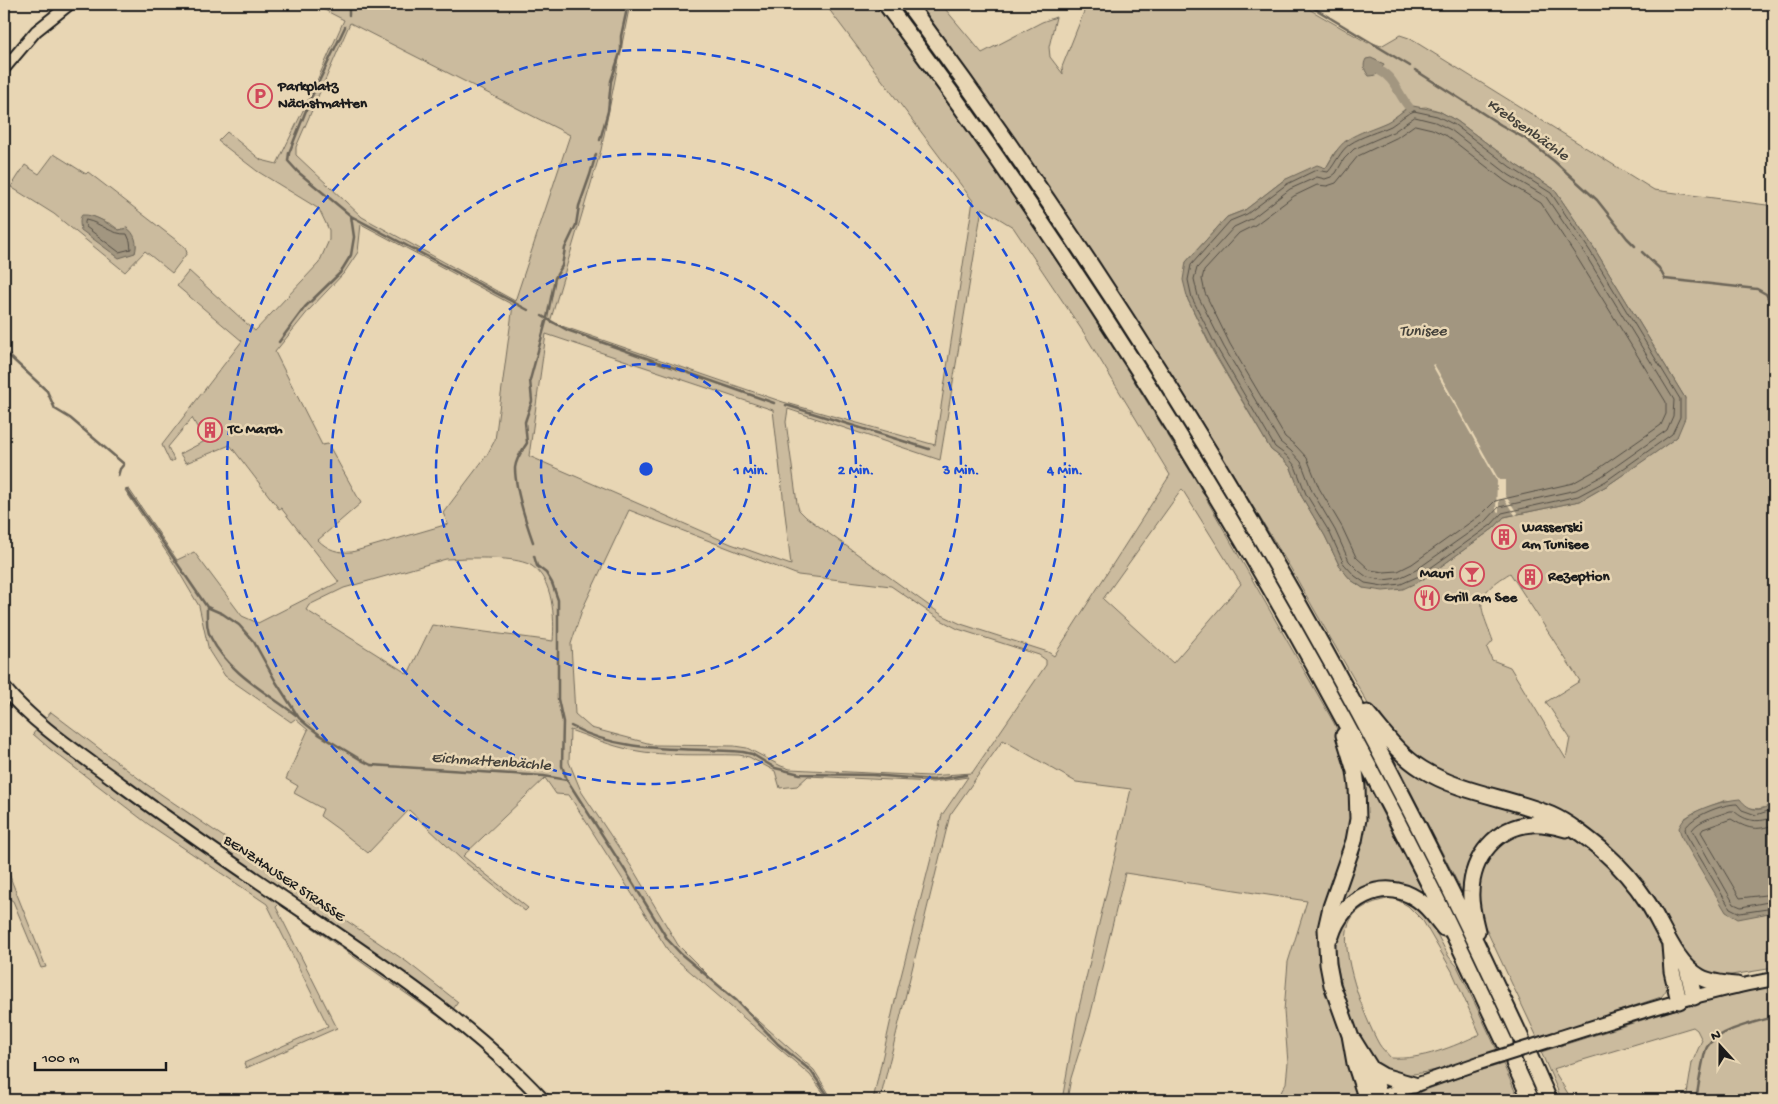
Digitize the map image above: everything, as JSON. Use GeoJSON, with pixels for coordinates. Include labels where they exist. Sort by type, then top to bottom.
{"type":"FeatureCollection","features":[{"type":"Feature","properties":{"kind":"highway"},"geometry":{"type":"LineString","coordinates":[[886,4],[957,99],[1003,165],[1123,347],[1229,519],[1337,710],[1427,880],[1505,1043]]}},
{"type":"Feature","properties":{"kind":"highway"},"geometry":{"type":"LineString","coordinates":[[908,4],[1017,155],[1157,368],[1257,532],[1342,680],[1415,819],[1482,953],[1521,1038]]}},
{"type":"Feature","properties":{"kind":"highway"},"geometry":{"type":"LineString","coordinates":[[1342,680],[1394,746],[1423,770],[1462,788],[1551,815],[1607,855],[1648,903],[1670,943],[1687,967],[1699,977],[1709,981],[1737,985]]}},
{"type":"Feature","properties":{"kind":"highway"},"geometry":{"type":"LineString","coordinates":[[1337,710],[1355,771],[1358,787],[1358,819],[1354,842],[1328,914],[1326,929],[1327,949],[1332,985],[1350,1035],[1355,1063],[1373,1099]]}},
{"type":"Feature","properties":{"kind":"highway"},"geometry":{"type":"LineString","coordinates":[[1482,953],[1471,903],[1472,884],[1476,864],[1491,843],[1508,830],[1532,824],[1545,824],[1577,832]]}},
{"type":"Feature","properties":{"kind":"highway"},"geometry":{"type":"LineString","coordinates":[[1327,949],[1334,925],[1346,907],[1362,896],[1385,890],[1404,893],[1421,902],[1437,919],[1461,952]]}},
{"type":"Feature","properties":{"kind":"highway"},"geometry":{"type":"LineString","coordinates":[[1670,943],[1672,971],[1687,999]]}},
{"type":"Feature","properties":{"kind":"highway"},"geometry":{"type":"LineString","coordinates":[[1687,967],[1687,999]]}},
{"type":"Feature","properties":{"kind":"highway"},"geometry":{"type":"LineString","coordinates":[[1350,1035],[1371,1069],[1373,1099]]}},
{"type":"Feature","properties":{"kind":"highway"},"geometry":{"type":"LineString","coordinates":[[1530,1057],[1549,1100]]}},
{"type":"Feature","properties":{"kind":"highway"},"geometry":{"type":"LineString","coordinates":[[1514,1063],[1531,1100]]}},
{"type":"Feature","properties":{"kind":"highway"},"geometry":{"type":"LineString","coordinates":[[1371,1069],[1383,1076],[1414,1085]]}},
{"type":"Feature","properties":{"kind":"main road","name":"BENZHAUSER STRASSE"},"geometry":{"type":"LineString","coordinates":[[4,688],[54,734],[170,821],[366,954],[448,1014],[496,1054],[543,1100]]}},
{"type":"Feature","properties":{"kind":"main road"},"geometry":{"type":"LineString","coordinates":[[1373,1099],[1555,1038],[1737,985],[1774,979]]}},
{"type":"Feature","properties":{"kind":"street"},"geometry":{"type":"LineString","coordinates":[[4,69],[36,30],[70,4]]}},
{"type":"Feature","properties":{"kind":"shaded area"},"geometry":{"type":"Polygon","coordinates":[[[313,4],[630,4],[601,150],[550,322],[783,402],[935,445],[973,201],[825,4],[875,4],[977,144],[1064,272],[1124,365],[1195,479],[1341,738],[1351,779],[1350,832],[1320,936],[1320,956],[1328,995],[1352,1071],[1356,1091],[1354,1096],[1348,1100],[1271,1100],[1280,1094],[1286,1083],[1288,1063],[1284,1011],[1288,962],[1307,901],[1125,873],[1090,1017],[1071,1078],[1067,1100],[1062,1100],[1077,1016],[1131,789],[1076,782],[1003,740],[950,815],[880,1100],[873,1100],[897,992],[942,815],[968,777],[933,782],[808,776],[797,786],[780,788],[775,771],[749,757],[739,755],[645,752],[616,746],[570,730],[569,762],[581,791],[631,866],[678,945],[715,982],[814,1070],[833,1100],[829,1100],[810,1075],[671,955],[569,795],[556,794],[545,778],[463,856],[528,908],[525,911],[461,859],[409,810],[368,853],[320,816],[323,809],[294,793],[298,786],[286,779],[308,730],[295,719],[291,722],[225,676],[209,651],[199,606],[173,562],[125,490],[129,489],[177,560],[194,552],[242,616],[258,623],[339,582],[281,508],[279,509],[230,445],[186,463],[180,454],[205,441],[192,418],[168,447],[174,460],[170,462],[162,445],[242,341],[177,286],[189,271],[255,331],[319,263],[329,240],[329,230],[319,209],[257,171],[218,141],[227,132],[261,160],[277,164],[344,20],[313,4]],[[350,23],[296,147],[296,155],[362,217],[515,301],[570,135],[350,23]],[[982,208],[940,460],[788,409],[786,422],[797,503],[799,510],[806,517],[942,615],[961,624],[1048,652],[1054,656],[1170,475],[1084,333],[1013,227],[982,208]],[[361,224],[358,252],[344,273],[309,310],[275,352],[322,445],[328,444],[361,503],[318,540],[329,548],[352,552],[448,524],[443,513],[487,455],[495,440],[513,305],[361,224]],[[546,334],[529,456],[731,544],[791,565],[773,410],[546,334]],[[1182,489],[1103,599],[1173,663],[1241,584],[1182,489]],[[629,510],[582,610],[571,644],[575,714],[591,728],[655,745],[734,746],[747,748],[790,769],[929,776],[972,773],[1046,665],[1046,660],[1039,655],[958,629],[939,619],[891,586],[798,575],[629,510]],[[491,558],[446,559],[344,588],[309,605],[306,610],[408,674],[432,625],[553,641],[553,611],[544,580],[532,566],[519,561],[491,558]]]}},
{"type":"Feature","properties":{"kind":"shaded area"},"geometry":{"type":"Polygon","coordinates":[[[894,4],[901,4],[923,34],[1082,263],[1161,385],[1249,531],[1245,533],[894,4]]]}},
{"type":"Feature","properties":{"kind":"shaded area"},"geometry":{"type":"Polygon","coordinates":[[[920,4],[941,4],[982,53],[1042,22],[1056,17],[1049,47],[1050,57],[1063,74],[1062,67],[1087,4],[1300,4],[1368,43],[1381,46],[1400,35],[1409,38],[1654,190],[1774,206],[1774,803],[1768,807],[1756,809],[1726,800],[1685,818],[1761,914],[1774,912],[1774,968],[1725,976],[1710,976],[1690,962],[1656,899],[1621,858],[1601,840],[1455,782],[1417,761],[1372,711],[1290,567],[1180,387],[1080,233],[920,4]],[[1426,107],[1405,109],[1388,122],[1347,140],[1335,152],[1326,168],[1284,180],[1245,210],[1227,217],[1186,262],[1188,300],[1213,352],[1271,450],[1291,468],[1302,497],[1325,536],[1340,567],[1351,580],[1363,588],[1422,580],[1494,528],[1504,517],[1580,501],[1608,485],[1677,437],[1685,398],[1594,248],[1554,189],[1516,165],[1457,121],[1439,111],[1426,107]],[[1510,573],[1489,588],[1482,601],[1484,617],[1493,641],[1487,648],[1492,660],[1510,667],[1566,759],[1570,738],[1546,702],[1580,681],[1510,573]]]}},
{"type":"Feature","properties":{"kind":"shaded area"},"geometry":{"type":"Polygon","coordinates":[[[54,154],[86,174],[88,172],[185,247],[187,253],[172,273],[145,251],[125,272],[54,214],[11,187],[25,165],[39,174],[54,154]],[[92,216],[135,253],[136,245],[127,228],[119,230],[111,224],[92,216]]]}},
{"type":"Feature","properties":{"kind":"shaded area"},"geometry":{"type":"Polygon","coordinates":[[[1336,684],[1443,890],[1543,1100],[1538,1100],[1467,949],[1332,686],[1336,684]]]}},
{"type":"Feature","properties":{"kind":"shaded area"},"geometry":{"type":"Polygon","coordinates":[[[51,712],[146,784],[407,962],[458,1002],[445,1021],[279,904],[276,907],[337,1028],[246,1068],[244,1063],[328,1026],[267,904],[148,824],[33,734],[51,712]]]}},
{"type":"Feature","properties":{"kind":"shaded area"},"geometry":{"type":"Polygon","coordinates":[[[1388,747],[1403,759],[1541,816],[1512,824],[1464,895],[1388,747]]]}},
{"type":"Feature","properties":{"kind":"shaded area"},"geometry":{"type":"Polygon","coordinates":[[[1362,777],[1425,896],[1406,889],[1336,909],[1362,777]]]}},
{"type":"Feature","properties":{"kind":"shaded area"},"geometry":{"type":"Polygon","coordinates":[[[1525,829],[1559,832],[1577,839],[1610,868],[1630,892],[1648,917],[1659,941],[1669,980],[1667,988],[1661,997],[1537,1037],[1479,914],[1475,895],[1478,869],[1499,841],[1525,829]]]}},
{"type":"Feature","properties":{"kind":"shaded area"},"geometry":{"type":"Polygon","coordinates":[[[4,855],[12,882],[46,967],[41,968],[13,901],[4,898],[4,855]]]}},
{"type":"Feature","properties":{"kind":"shaded area"},"geometry":{"type":"Polygon","coordinates":[[[1404,897],[1425,911],[1449,957],[1457,966],[1497,1050],[1441,1069],[1410,1074],[1396,1074],[1384,1071],[1375,1064],[1366,1050],[1350,1013],[1339,973],[1335,943],[1344,922],[1356,904],[1373,898],[1404,897]],[[1394,898],[1368,905],[1352,917],[1347,935],[1350,966],[1360,1002],[1379,1044],[1391,1058],[1426,1055],[1459,1044],[1480,1034],[1452,971],[1423,921],[1408,906],[1394,898]]]}},
{"type":"Feature","properties":{"kind":"shaded area"},"geometry":{"type":"Polygon","coordinates":[[[1774,985],[1774,1100],[1686,1100],[1692,1063],[1702,1040],[1697,1030],[1693,1027],[1553,1069],[1572,1100],[1562,1100],[1541,1052],[1693,1004],[1774,985]]]}},
{"type":"Feature","properties":{"kind":"shaded area"},"geometry":{"type":"Polygon","coordinates":[[[1503,1064],[1519,1100],[1398,1100],[1472,1073],[1503,1064]]]}},
{"type":"Feature","properties":{"kind":"water"},"geometry":{"type":"Polygon","coordinates":[[[1371,58],[1384,64],[1379,73],[1369,76],[1364,64],[1366,59],[1371,58]]]}},
{"type":"Feature","properties":{"kind":"water","name":"Tunisee"},"geometry":{"type":"Polygon","coordinates":[[[1413,106],[1439,111],[1457,121],[1516,165],[1554,189],[1594,248],[1685,398],[1685,418],[1677,437],[1608,485],[1580,501],[1504,517],[1494,528],[1422,580],[1403,589],[1383,591],[1363,588],[1351,580],[1340,567],[1325,536],[1302,497],[1291,468],[1271,450],[1214,352],[1188,300],[1183,280],[1186,262],[1227,217],[1245,210],[1284,180],[1317,165],[1326,168],[1338,149],[1347,140],[1387,122],[1413,106]]]}},
{"type":"Feature","properties":{"kind":"water"},"geometry":{"type":"Polygon","coordinates":[[[82,215],[97,218],[119,230],[127,228],[135,239],[135,253],[119,258],[81,230],[80,220],[82,215]]]}},
{"type":"Feature","properties":{"kind":"water"},"geometry":{"type":"Polygon","coordinates":[[[1740,799],[1748,806],[1756,809],[1765,808],[1774,803],[1774,912],[1738,919],[1726,912],[1682,838],[1679,828],[1685,819],[1697,811],[1719,803],[1740,799]]]}},
{"type":"Feature","properties":{"kind":"pier"},"geometry":{"type":"Polygon","coordinates":[[[1434,364],[1499,480],[1505,480],[1505,495],[1518,514],[1515,515],[1504,499],[1499,500],[1499,512],[1496,511],[1497,481],[1432,365],[1434,364]]]}},
{"type":"Feature","properties":{"kind":"waterway"},"geometry":{"type":"LineString","coordinates":[[349,4],[349,15]]}},
{"type":"Feature","properties":{"kind":"waterway"},"geometry":{"type":"LineString","coordinates":[[600,140],[608,111],[611,81],[621,50],[621,36],[628,4]]}},
{"type":"Feature","properties":{"kind":"waterway","name":"Krebsenbächle"},"geometry":{"type":"LineString","coordinates":[[1307,4],[1410,66]]}},
{"type":"Feature","properties":{"kind":"waterway"},"geometry":{"type":"LineString","coordinates":[[345,27],[311,98],[289,153],[288,161],[298,172],[351,216],[528,310]]}},
{"type":"Feature","properties":{"kind":"waterway","name":"Krebsenbächle"},"geometry":{"type":"LineString","coordinates":[[1415,70],[1526,139],[1554,161],[1597,200],[1635,246]]}},
{"type":"Feature","properties":{"kind":"waterway"},"geometry":{"type":"LineString","coordinates":[[1380,71],[1393,82],[1409,107]]}},
{"type":"Feature","properties":{"kind":"waterway"},"geometry":{"type":"LineString","coordinates":[[533,542],[519,495],[515,468],[518,458],[527,443],[525,422],[532,401],[530,380],[547,318],[555,278],[562,266],[565,248],[576,225],[579,206],[596,154]]}},
{"type":"Feature","properties":{"kind":"waterway"},"geometry":{"type":"LineString","coordinates":[[279,342],[305,307],[340,273],[351,255],[354,237],[351,216]]}},
{"type":"Feature","properties":{"kind":"waterway","name":"Krebsenbächle"},"geometry":{"type":"LineString","coordinates":[[1642,252],[1659,268],[1665,279],[1757,289],[1766,294],[1774,309]]}},
{"type":"Feature","properties":{"kind":"waterway"},"geometry":{"type":"LineString","coordinates":[[542,316],[567,330],[774,403]]}},
{"type":"Feature","properties":{"kind":"waterway","name":"Eichmattenbächle"},"geometry":{"type":"LineString","coordinates":[[4,351],[47,391],[55,409],[70,418],[124,464],[118,476]]}},
{"type":"Feature","properties":{"kind":"waterway"},"geometry":{"type":"LineString","coordinates":[[786,405],[929,449]]}},
{"type":"Feature","properties":{"kind":"waterway","name":"Eichmattenbächle"},"geometry":{"type":"LineString","coordinates":[[127,490],[207,607],[223,614],[239,625],[254,642],[299,718],[320,735],[371,765],[544,776],[567,780],[668,940],[681,954],[737,1001],[778,1044],[811,1071],[831,1100]]}},
{"type":"Feature","properties":{"kind":"waterway"},"geometry":{"type":"LineString","coordinates":[[534,556],[537,566],[546,573],[552,583],[558,600],[558,699],[563,722],[562,766],[567,780]]}},
{"type":"Feature","properties":{"kind":"waterway"},"geometry":{"type":"LineString","coordinates":[[207,608],[209,635],[227,661],[249,681],[296,715]]}},
{"type":"Feature","properties":{"kind":"waterway"},"geometry":{"type":"LineString","coordinates":[[571,726],[612,742],[634,746],[743,752],[752,754],[775,768],[800,774],[872,775],[933,780],[966,775]]}},
{"type":"Feature","properties":{"kind":"waterway"},"geometry":{"type":"LineString","coordinates":[[1696,1100],[1705,1051],[1712,1041],[1728,1031],[1774,1017]]}},
{"type":"Feature","properties":{"kind":"place","name":"Parkplatz Nächstmatten"},"geometry":{"type":"Point","coordinates":[260,96]}},
{"type":"Feature","properties":{"kind":"place","name":"TC March"},"geometry":{"type":"Point","coordinates":[210,430]}},
{"type":"Feature","properties":{"kind":"place","name":"Wasserski am Tunisee"},"geometry":{"type":"Point","coordinates":[1504,537]}},
{"type":"Feature","properties":{"kind":"place","name":"Mauri"},"geometry":{"type":"Point","coordinates":[1472,574]}},
{"type":"Feature","properties":{"kind":"place","name":"Rezeption"},"geometry":{"type":"Point","coordinates":[1530,577]}},
{"type":"Feature","properties":{"kind":"place","name":"Grill am See"},"geometry":{"type":"Point","coordinates":[1427,598]}}]}
